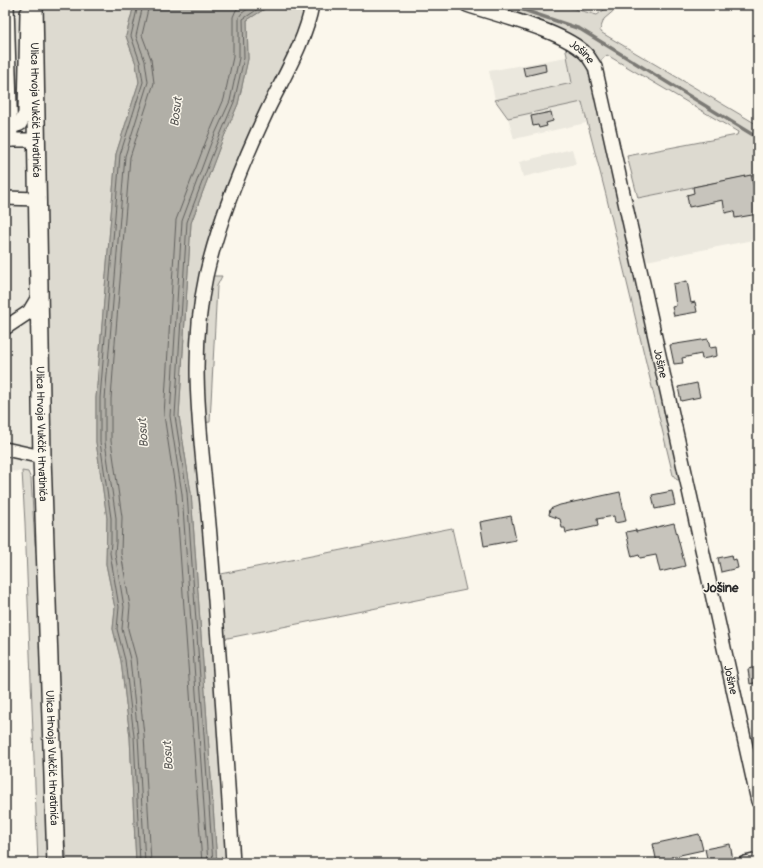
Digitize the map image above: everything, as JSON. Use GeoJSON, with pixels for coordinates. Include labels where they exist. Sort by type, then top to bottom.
{"type":"FeatureCollection","features":[{"type":"Feature","properties":{"kind":"main road","name":"Ulica Hrvoja Vukčić Hrvatinića"},"geometry":{"type":"LineString","coordinates":[[34,5],[42,457],[53,811],[56,863]]}},
{"type":"Feature","properties":{"kind":"street"},"geometry":{"type":"LineString","coordinates":[[7,5],[8,140],[37,140]]}},
{"type":"Feature","properties":{"kind":"street"},"geometry":{"type":"LineString","coordinates":[[8,125],[20,124],[25,114],[26,28],[28,5]]}},
{"type":"Feature","properties":{"kind":"street"},"geometry":{"type":"LineString","coordinates":[[233,863],[221,678],[207,500],[198,415],[197,376],[200,310],[206,276],[218,231],[232,191],[302,39],[312,5]]}},
{"type":"Feature","properties":{"kind":"street","name":"Jošine"},"geometry":{"type":"LineString","coordinates":[[467,5],[556,35],[574,44],[587,55],[595,67],[758,801]]}},
{"type":"Feature","properties":{"kind":"street"},"geometry":{"type":"LineString","coordinates":[[5,198],[37,199]]}},
{"type":"Feature","properties":{"kind":"street"},"geometry":{"type":"LineString","coordinates":[[5,328],[29,312],[38,297]]}},
{"type":"Feature","properties":{"kind":"street"},"geometry":{"type":"LineString","coordinates":[[5,449],[42,457]]}},
{"type":"Feature","properties":{"kind":"street"},"geometry":{"type":"LineString","coordinates":[[745,863],[758,860]]}},
{"type":"Feature","properties":{"kind":"shaded area"},"geometry":{"type":"Polygon","coordinates":[[[5,5],[43,5],[49,473],[5,471],[5,5]]]}},
{"type":"Feature","properties":{"kind":"shaded area"},"geometry":{"type":"Polygon","coordinates":[[[43,5],[134,5],[126,36],[136,64],[139,82],[116,154],[96,398],[96,442],[107,518],[106,564],[115,608],[113,629],[121,661],[130,737],[136,863],[67,863],[63,820],[49,473],[43,5]]]}},
{"type":"Feature","properties":{"kind":"shaded area"},"geometry":{"type":"Polygon","coordinates":[[[271,5],[307,5],[301,27],[234,173],[194,342],[229,863],[217,863],[191,493],[179,416],[191,223],[220,146],[238,104],[248,59],[247,20],[271,5]]]}},
{"type":"Feature","properties":{"kind":"shaded area"},"geometry":{"type":"Polygon","coordinates":[[[484,5],[560,5],[597,15],[611,5],[615,5],[617,8],[604,19],[600,30],[602,33],[758,125],[758,174],[638,198],[627,156],[737,135],[738,132],[607,55],[598,63],[484,5]]]}},
{"type":"Feature","properties":{"kind":"shaded area"},"geometry":{"type":"Polygon","coordinates":[[[565,45],[570,47],[590,67],[680,479],[677,480],[673,475],[606,195],[582,102],[508,118],[495,100],[572,83],[565,45]]]}},
{"type":"Feature","properties":{"kind":"shaded area"},"geometry":{"type":"Polygon","coordinates":[[[566,57],[572,83],[495,100],[489,71],[566,57]]]}},
{"type":"Feature","properties":{"kind":"shaded area"},"geometry":{"type":"Polygon","coordinates":[[[582,101],[586,123],[514,139],[508,118],[582,101]]]}},
{"type":"Feature","properties":{"kind":"shaded area"},"geometry":{"type":"Polygon","coordinates":[[[572,149],[576,164],[523,177],[519,162],[572,149]]]}},
{"type":"Feature","properties":{"kind":"shaded area"},"geometry":{"type":"Polygon","coordinates":[[[758,174],[758,239],[641,262],[628,200],[758,174]]]}},
{"type":"Feature","properties":{"kind":"shaded area"},"geometry":{"type":"Polygon","coordinates":[[[210,276],[222,276],[217,286],[210,422],[202,423],[200,373],[210,276]]]}},
{"type":"Feature","properties":{"kind":"shaded area"},"geometry":{"type":"Polygon","coordinates":[[[22,471],[28,472],[31,479],[35,544],[38,561],[49,863],[38,863],[22,471]]]}},
{"type":"Feature","properties":{"kind":"shaded area"},"geometry":{"type":"Polygon","coordinates":[[[452,528],[466,590],[223,639],[216,575],[452,528]]]}},
{"type":"Feature","properties":{"kind":"water","name":"Bosut"},"geometry":{"type":"Polygon","coordinates":[[[134,5],[271,5],[247,20],[248,59],[238,104],[220,146],[191,223],[179,416],[191,493],[217,863],[136,863],[130,737],[121,661],[113,629],[115,608],[106,564],[107,518],[96,442],[96,398],[116,154],[139,82],[136,64],[126,36],[134,5]]]}},
{"type":"Feature","properties":{"kind":"building"},"geometry":{"type":"Polygon","coordinates":[[[545,63],[546,71],[525,76],[523,67],[545,63]]]}},
{"type":"Feature","properties":{"kind":"building"},"geometry":{"type":"Polygon","coordinates":[[[551,112],[553,121],[546,123],[547,126],[539,128],[538,125],[533,126],[531,116],[551,112]]]}},
{"type":"Feature","properties":{"kind":"building"},"geometry":{"type":"Polygon","coordinates":[[[751,175],[755,192],[758,191],[758,214],[735,218],[734,211],[725,213],[723,200],[689,207],[687,195],[694,193],[693,187],[751,175]]]}},
{"type":"Feature","properties":{"kind":"building"},"geometry":{"type":"Polygon","coordinates":[[[687,281],[691,303],[695,302],[697,312],[674,316],[672,307],[676,306],[673,284],[687,281]]]}},
{"type":"Feature","properties":{"kind":"building"},"geometry":{"type":"Polygon","coordinates":[[[708,339],[710,348],[716,347],[717,356],[702,359],[701,354],[682,358],[683,363],[674,364],[670,345],[708,339]]]}},
{"type":"Feature","properties":{"kind":"building"},"geometry":{"type":"Polygon","coordinates":[[[697,383],[700,397],[681,401],[678,387],[697,383]]]}},
{"type":"Feature","properties":{"kind":"building"},"geometry":{"type":"Polygon","coordinates":[[[672,491],[675,505],[655,509],[652,495],[672,491]]]}},
{"type":"Feature","properties":{"kind":"building"},"geometry":{"type":"Polygon","coordinates":[[[620,492],[626,521],[615,523],[614,516],[597,519],[598,526],[566,533],[565,528],[562,528],[560,519],[549,515],[550,509],[560,505],[620,492]]]}},
{"type":"Feature","properties":{"kind":"building"},"geometry":{"type":"Polygon","coordinates":[[[511,516],[516,540],[484,546],[480,522],[511,516]]]}},
{"type":"Feature","properties":{"kind":"building"},"geometry":{"type":"Polygon","coordinates":[[[674,523],[685,566],[660,572],[656,555],[640,558],[639,555],[632,557],[626,532],[636,530],[636,532],[674,523]]]}},
{"type":"Feature","properties":{"kind":"building"},"geometry":{"type":"Polygon","coordinates":[[[732,555],[733,560],[736,559],[738,568],[721,572],[718,558],[732,555]]]}},
{"type":"Feature","properties":{"kind":"building"},"geometry":{"type":"Polygon","coordinates":[[[758,667],[758,682],[750,684],[748,669],[758,667]]]}},
{"type":"Feature","properties":{"kind":"building"},"geometry":{"type":"Polygon","coordinates":[[[699,834],[703,850],[671,857],[671,861],[657,863],[653,844],[699,834]]]}},
{"type":"Feature","properties":{"kind":"building"},"geometry":{"type":"Polygon","coordinates":[[[730,844],[733,860],[708,863],[705,849],[730,844]]]}},
{"type":"Feature","properties":{"kind":"waterway"},"geometry":{"type":"LineString","coordinates":[[509,5],[580,29],[758,138]]}},
{"type":"Feature","properties":{"kind":"district","name":"Jošine"},"geometry":{"type":"Point","coordinates":[721,587]}}]}
